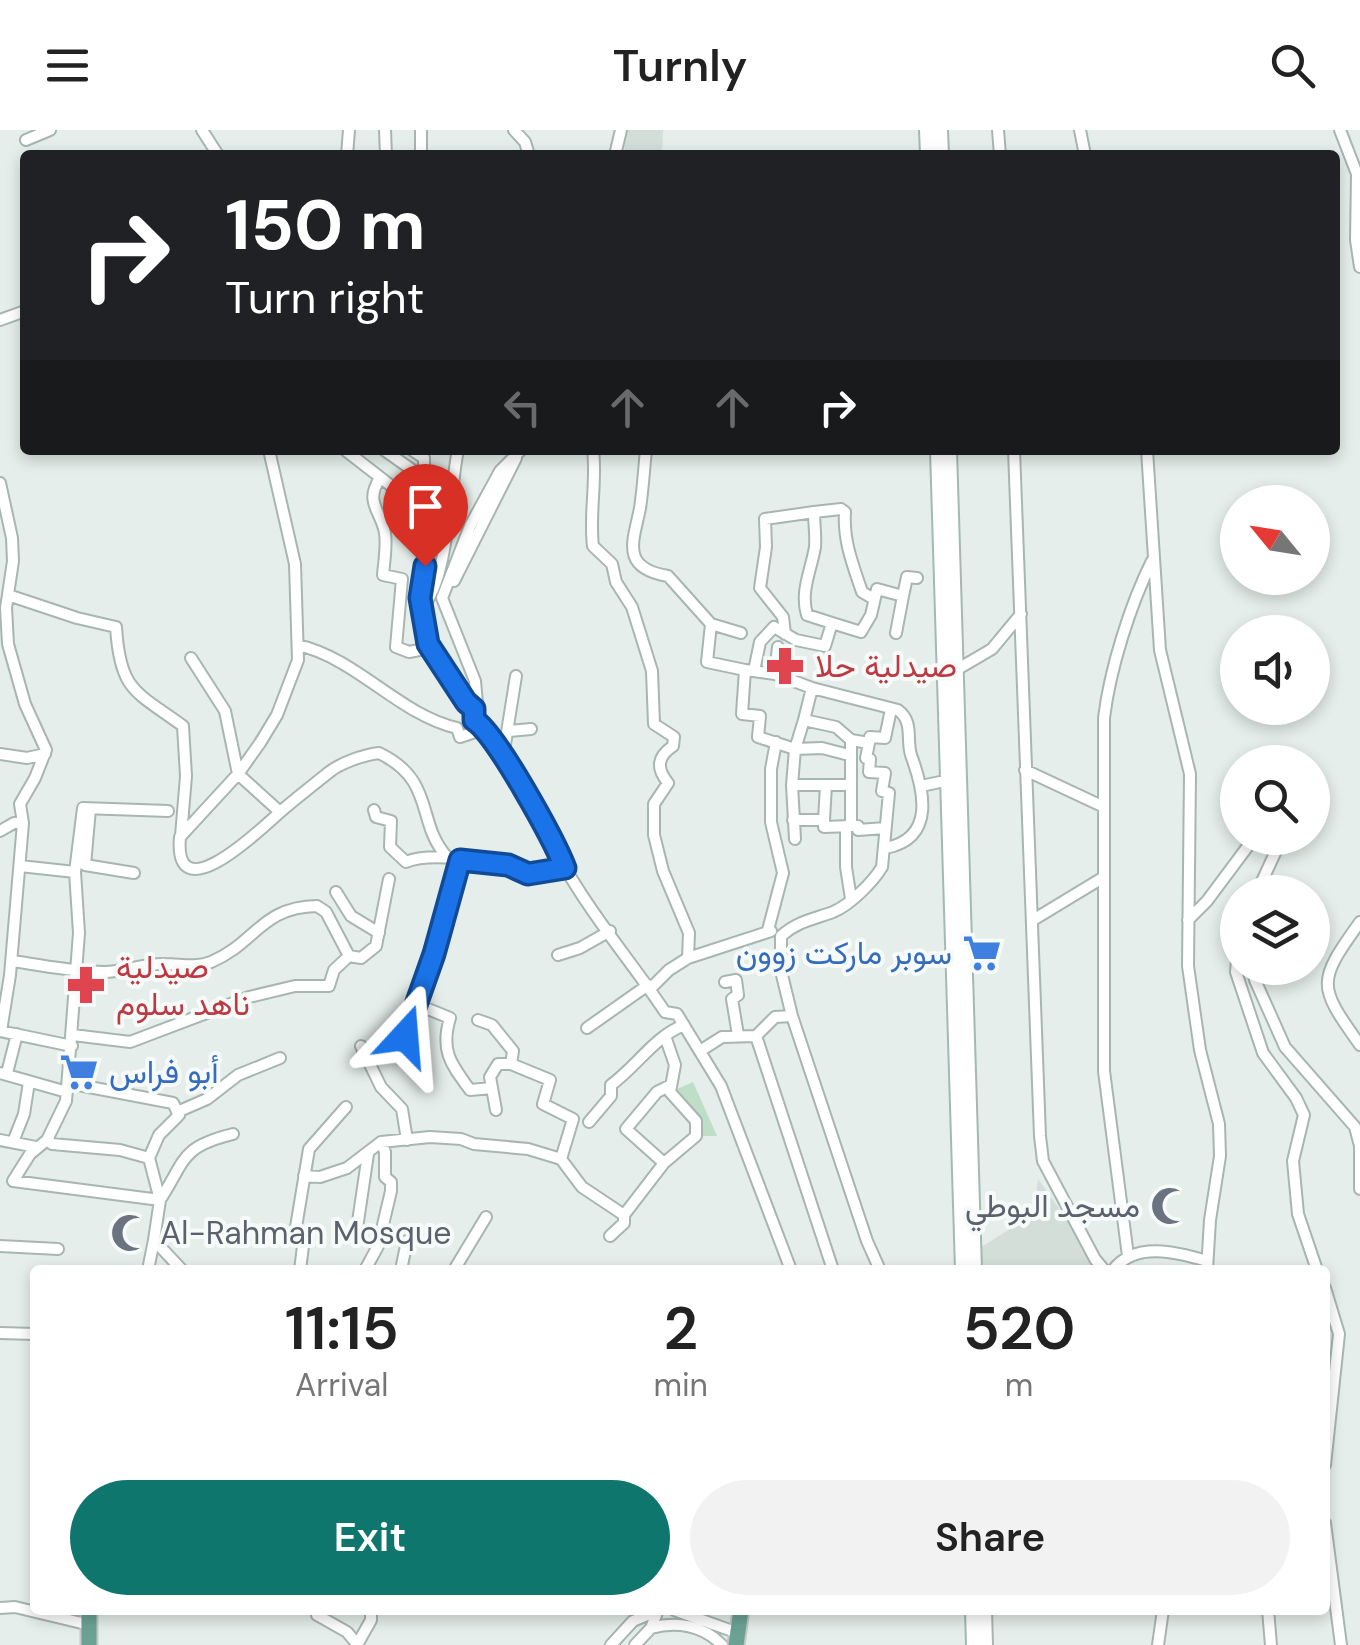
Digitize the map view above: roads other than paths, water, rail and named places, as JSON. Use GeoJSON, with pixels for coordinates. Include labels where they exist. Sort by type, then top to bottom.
{"type":"FeatureCollection","features":[{"type":"Feature","properties":{"kind":"main road"},"geometry":{"type":"LineString","coordinates":[[89,1617],[89,1645]]}},
{"type":"Feature","properties":{"kind":"street"},"geometry":{"type":"LineString","coordinates":[[1340,130],[1358,174],[1356,240],[1360,267]]}},
{"type":"Feature","properties":{"kind":"street"},"geometry":{"type":"LineString","coordinates":[[26,140],[46,131]]}},
{"type":"Feature","properties":{"kind":"street"},"geometry":{"type":"LineString","coordinates":[[180,837],[238,774],[277,715],[298,660],[295,564],[270,455]]}},
{"type":"Feature","properties":{"kind":"street"},"geometry":{"type":"LineString","coordinates":[[351,455],[426,513],[429,526],[422,608],[430,648],[474,709],[474,720],[481,724]]}},
{"type":"Feature","properties":{"kind":"street"},"geometry":{"type":"LineString","coordinates":[[392,455],[421,474],[452,480]]}},
{"type":"Feature","properties":{"kind":"street"},"geometry":{"type":"LineString","coordinates":[[420,455],[424,458],[420,506]]}},
{"type":"Feature","properties":{"kind":"street"},"geometry":{"type":"LineString","coordinates":[[422,608],[428,602],[442,563],[457,455]]}},
{"type":"Feature","properties":{"kind":"street"},"geometry":{"type":"LineString","coordinates":[[518,455],[500,471],[470,526],[442,598],[475,681],[481,724],[547,829],[565,868],[665,1012],[677,1014],[712,1068],[739,1128],[789,1265]]}},
{"type":"Feature","properties":{"kind":"street"},"geometry":{"type":"LineString","coordinates":[[594,455],[596,468],[590,500],[593,546],[612,564],[616,582],[632,607],[652,671],[654,724],[674,737],[672,746],[662,753],[662,774],[668,783],[654,804],[652,815],[663,871],[690,933],[688,958]]}},
{"type":"Feature","properties":{"kind":"street"},"geometry":{"type":"LineString","coordinates":[[645,455],[632,547],[641,565],[668,576],[711,624],[741,634]]}},
{"type":"Feature","properties":{"kind":"street"},"geometry":{"type":"LineString","coordinates":[[938,455],[974,1265]]}},
{"type":"Feature","properties":{"kind":"street"},"geometry":{"type":"LineString","coordinates":[[949,455],[950,674],[940,738],[940,782],[942,830],[951,856]]}},
{"type":"Feature","properties":{"kind":"street"},"geometry":{"type":"LineString","coordinates":[[1014,455],[1043,1160],[1101,1265]]}},
{"type":"Feature","properties":{"kind":"street"},"geometry":{"type":"LineString","coordinates":[[1118,1265],[1128,1256],[1162,1252],[1207,1265],[1220,1140],[1188,966],[1190,774],[1161,662],[1147,455]]}},
{"type":"Feature","properties":{"kind":"street"},"geometry":{"type":"LineString","coordinates":[[380,478],[372,492],[374,508],[386,534],[382,575],[402,579],[396,647],[409,652],[430,648]]}},
{"type":"Feature","properties":{"kind":"street"},"geometry":{"type":"LineString","coordinates":[[0,483],[10,519],[13,561],[8,644],[19,687],[46,746],[20,804],[20,866],[12,961],[5,972],[0,1031],[130,1042],[249,997],[296,986],[329,986],[334,970],[349,956]]}},
{"type":"Feature","properties":{"kind":"street"},"geometry":{"type":"LineString","coordinates":[[786,634],[783,618],[760,588],[766,548],[765,518],[842,509],[849,554],[862,592],[874,598]]}},
{"type":"Feature","properties":{"kind":"street"},"geometry":{"type":"LineString","coordinates":[[814,512],[815,546],[804,604],[807,615],[861,632],[871,615],[877,589],[903,596]]}},
{"type":"Feature","properties":{"kind":"street"},"geometry":{"type":"LineString","coordinates":[[1128,1256],[1104,1072],[1104,718],[1135,601],[1153,558]]}},
{"type":"Feature","properties":{"kind":"street"},"geometry":{"type":"LineString","coordinates":[[0,560],[13,561]]}},
{"type":"Feature","properties":{"kind":"street"},"geometry":{"type":"LineString","coordinates":[[896,633],[907,577],[916,578]]}},
{"type":"Feature","properties":{"kind":"street"},"geometry":{"type":"LineString","coordinates":[[8,595],[116,627],[124,678],[136,693],[184,726],[186,776],[180,857],[186,864],[205,867],[228,858],[332,769],[379,754],[410,774],[424,798],[437,846],[454,859]]}},
{"type":"Feature","properties":{"kind":"street"},"geometry":{"type":"LineString","coordinates":[[950,674],[992,649],[1021,613]]}},
{"type":"Feature","properties":{"kind":"street"},"geometry":{"type":"LineString","coordinates":[[711,624],[708,662],[775,674],[905,716],[923,810],[920,824],[904,844],[886,848]]}},
{"type":"Feature","properties":{"kind":"street"},"geometry":{"type":"LineString","coordinates":[[832,624],[826,646],[796,640],[774,627],[760,642],[749,671],[742,714],[760,716],[758,737],[795,749],[822,748],[849,755]]}},
{"type":"Feature","properties":{"kind":"street"},"geometry":{"type":"LineString","coordinates":[[298,645],[347,664],[432,721],[458,728],[460,738],[481,724]]}},
{"type":"Feature","properties":{"kind":"street"},"geometry":{"type":"LineString","coordinates":[[775,674],[778,646]]}},
{"type":"Feature","properties":{"kind":"street"},"geometry":{"type":"LineString","coordinates":[[191,658],[225,712],[238,774],[280,812]]}},
{"type":"Feature","properties":{"kind":"street"},"geometry":{"type":"LineString","coordinates":[[503,757],[516,676]]}},
{"type":"Feature","properties":{"kind":"street"},"geometry":{"type":"LineString","coordinates":[[795,839],[795,749],[812,688]]}},
{"type":"Feature","properties":{"kind":"street"},"geometry":{"type":"LineString","coordinates":[[781,936],[804,920],[836,911],[882,867],[889,793],[882,791],[885,773],[869,772],[870,759],[866,758],[870,737],[886,738],[891,709]]}},
{"type":"Feature","properties":{"kind":"street"},"geometry":{"type":"LineString","coordinates":[[946,712],[963,1265]]}},
{"type":"Feature","properties":{"kind":"street"},"geometry":{"type":"LineString","coordinates":[[804,720],[836,727],[851,740],[869,743]]}},
{"type":"Feature","properties":{"kind":"street"},"geometry":{"type":"LineString","coordinates":[[509,731],[531,729]]}},
{"type":"Feature","properties":{"kind":"street"},"geometry":{"type":"LineString","coordinates":[[851,740],[846,866],[851,898]]}},
{"type":"Feature","properties":{"kind":"street"},"geometry":{"type":"LineString","coordinates":[[586,1028],[688,958],[754,939],[768,930],[784,867],[772,822],[771,769],[776,742]]}},
{"type":"Feature","properties":{"kind":"street"},"geometry":{"type":"LineString","coordinates":[[0,754],[27,758],[45,754]]}},
{"type":"Feature","properties":{"kind":"street"},"geometry":{"type":"LineString","coordinates":[[1025,770],[1104,808]]}},
{"type":"Feature","properties":{"kind":"street"},"geometry":{"type":"LineString","coordinates":[[921,786],[940,782]]}},
{"type":"Feature","properties":{"kind":"street"},"geometry":{"type":"LineString","coordinates":[[792,785],[849,786]]}},
{"type":"Feature","properties":{"kind":"street"},"geometry":{"type":"LineString","coordinates":[[826,785],[824,828],[885,828]]}},
{"type":"Feature","properties":{"kind":"street"},"geometry":{"type":"LineString","coordinates":[[771,804],[793,805]]}},
{"type":"Feature","properties":{"kind":"street"},"geometry":{"type":"LineString","coordinates":[[13,1181],[64,1109],[68,1088],[77,970],[75,872],[83,808],[168,811]]}},
{"type":"Feature","properties":{"kind":"street"},"geometry":{"type":"LineString","coordinates":[[90,808],[86,864],[134,873]]}},
{"type":"Feature","properties":{"kind":"street"},"geometry":{"type":"LineString","coordinates":[[374,810],[376,818],[391,821],[390,847],[406,862],[416,858],[454,859],[508,865],[528,874],[565,868]]}},
{"type":"Feature","properties":{"kind":"street"},"geometry":{"type":"LineString","coordinates":[[792,820],[824,820]]}},
{"type":"Feature","properties":{"kind":"street"},"geometry":{"type":"LineString","coordinates":[[0,831],[22,823]]}},
{"type":"Feature","properties":{"kind":"street"},"geometry":{"type":"LineString","coordinates":[[1188,920],[1241,855]]}},
{"type":"Feature","properties":{"kind":"street"},"geometry":{"type":"LineString","coordinates":[[405,1036],[421,990],[454,859]]}},
{"type":"Feature","properties":{"kind":"street"},"geometry":{"type":"LineString","coordinates":[[20,866],[75,872]]}},
{"type":"Feature","properties":{"kind":"street"},"geometry":{"type":"LineString","coordinates":[[1033,920],[1104,877]]}},
{"type":"Feature","properties":{"kind":"street"},"geometry":{"type":"LineString","coordinates":[[349,956],[361,958],[372,951],[389,879]]}},
{"type":"Feature","properties":{"kind":"street"},"geometry":{"type":"LineString","coordinates":[[336,892],[351,916],[379,932]]}},
{"type":"Feature","properties":{"kind":"street"},"geometry":{"type":"LineString","coordinates":[[12,961],[118,972],[150,965],[204,964],[256,933],[264,921],[307,906],[318,906],[326,912],[349,956]]}},
{"type":"Feature","properties":{"kind":"street"},"geometry":{"type":"LineString","coordinates":[[1360,922],[1335,957],[1327,978],[1330,1004],[1360,1044]]}},
{"type":"Feature","properties":{"kind":"street"},"geometry":{"type":"LineString","coordinates":[[768,930],[781,936]]}},
{"type":"Feature","properties":{"kind":"street"},"geometry":{"type":"LineString","coordinates":[[558,955],[610,931]]}},
{"type":"Feature","properties":{"kind":"street"},"geometry":{"type":"LineString","coordinates":[[781,936],[781,971],[792,1016],[878,1265]]}},
{"type":"Feature","properties":{"kind":"street"},"geometry":{"type":"LineString","coordinates":[[724,982],[736,980],[738,995],[732,999],[738,1035]]}},
{"type":"Feature","properties":{"kind":"street"},"geometry":{"type":"LineString","coordinates":[[1240,985],[1263,1053],[1304,1115],[1294,1161],[1298,1214],[1315,1265]]}},
{"type":"Feature","properties":{"kind":"street"},"geometry":{"type":"LineString","coordinates":[[1257,985],[1285,1047],[1355,1128],[1360,1146],[1360,1189]]}},
{"type":"Feature","properties":{"kind":"street"},"geometry":{"type":"LineString","coordinates":[[421,990],[423,1007],[450,1018],[446,1030],[448,1059],[470,1090],[492,1088]]}},
{"type":"Feature","properties":{"kind":"street"},"geometry":{"type":"LineString","coordinates":[[700,1051],[722,1036],[756,1036],[775,1016],[792,1016]]}},
{"type":"Feature","properties":{"kind":"street"},"geometry":{"type":"LineString","coordinates":[[478,1020],[492,1024],[514,1050],[510,1064]]}},
{"type":"Feature","properties":{"kind":"street"},"geometry":{"type":"LineString","coordinates":[[589,1122],[611,1096],[610,1084],[665,1036],[684,1025]]}},
{"type":"Feature","properties":{"kind":"street"},"geometry":{"type":"LineString","coordinates":[[17,1034],[4,1073],[30,1082],[173,1103],[178,1115],[159,1135],[149,1158],[160,1200]]}},
{"type":"Feature","properties":{"kind":"street"},"geometry":{"type":"LineString","coordinates":[[610,1236],[624,1223],[624,1215],[664,1163],[696,1136],[696,1121],[670,1092],[675,1064],[665,1036]]}},
{"type":"Feature","properties":{"kind":"street"},"geometry":{"type":"LineString","coordinates":[[756,1036],[831,1265]]}},
{"type":"Feature","properties":{"kind":"street"},"geometry":{"type":"LineString","coordinates":[[362,1046],[381,1087],[402,1109],[407,1140]]}},
{"type":"Feature","properties":{"kind":"street"},"geometry":{"type":"LineString","coordinates":[[177,1112],[207,1099],[238,1074],[280,1058]]}},
{"type":"Feature","properties":{"kind":"street"},"geometry":{"type":"LineString","coordinates":[[496,1110],[490,1077],[498,1064],[510,1064],[550,1080],[543,1104],[573,1118],[561,1159]]}},
{"type":"Feature","properties":{"kind":"street"},"geometry":{"type":"LineString","coordinates":[[13,1142],[30,1082]]}},
{"type":"Feature","properties":{"kind":"street"},"geometry":{"type":"LineString","coordinates":[[664,1163],[626,1129],[657,1092],[671,1085]]}},
{"type":"Feature","properties":{"kind":"street"},"geometry":{"type":"LineString","coordinates":[[301,1265],[303,1246],[296,1227],[309,1149],[346,1108]]}},
{"type":"Feature","properties":{"kind":"street"},"geometry":{"type":"LineString","coordinates":[[149,1265],[160,1200],[181,1160],[203,1141],[233,1134]]}},
{"type":"Feature","properties":{"kind":"street"},"geometry":{"type":"LineString","coordinates":[[304,1176],[336,1173],[381,1142],[430,1137],[461,1139],[528,1149],[561,1159],[582,1187],[624,1215]]}},
{"type":"Feature","properties":{"kind":"street"},"geometry":{"type":"LineString","coordinates":[[0,1140],[120,1150],[149,1158]]}},
{"type":"Feature","properties":{"kind":"street"},"geometry":{"type":"LineString","coordinates":[[368,1265],[378,1246],[392,1182],[385,1177],[386,1152],[381,1142]]}},
{"type":"Feature","properties":{"kind":"street"},"geometry":{"type":"LineString","coordinates":[[356,1236],[368,1154]]}},
{"type":"Feature","properties":{"kind":"street"},"geometry":{"type":"LineString","coordinates":[[0,1182],[160,1200]]}},
{"type":"Feature","properties":{"kind":"street"},"geometry":{"type":"LineString","coordinates":[[457,1265],[486,1216]]}},
{"type":"Feature","properties":{"kind":"street"},"geometry":{"type":"LineString","coordinates":[[154,1240],[177,1265]]}},
{"type":"Feature","properties":{"kind":"street"},"geometry":{"type":"LineString","coordinates":[[402,1265],[408,1240]]}},
{"type":"Feature","properties":{"kind":"street"},"geometry":{"type":"LineString","coordinates":[[0,1246],[58,1249]]}},
{"type":"Feature","properties":{"kind":"street"},"geometry":{"type":"LineString","coordinates":[[1330,1304],[1339,1334],[1330,1418]]}},
{"type":"Feature","properties":{"kind":"street"},"geometry":{"type":"LineString","coordinates":[[0,1333],[30,1334]]}},
{"type":"Feature","properties":{"kind":"street"},"geometry":{"type":"LineString","coordinates":[[1330,1561],[1341,1645]]}},
{"type":"Feature","properties":{"kind":"street"},"geometry":{"type":"LineString","coordinates":[[0,1608],[30,1609]]}},
{"type":"Feature","properties":{"kind":"street"},"geometry":{"type":"LineString","coordinates":[[317,1615],[346,1632],[357,1644],[372,1615]]}},
{"type":"Feature","properties":{"kind":"street"},"geometry":{"type":"LineString","coordinates":[[610,1645],[633,1621],[647,1615]]}},
{"type":"Feature","properties":{"kind":"street"},"geometry":{"type":"LineString","coordinates":[[636,1645],[651,1628],[656,1615]]}},
{"type":"Feature","properties":{"kind":"street"},"geometry":{"type":"LineString","coordinates":[[685,1615],[737,1639]]}},
{"type":"Feature","properties":{"kind":"street"},"geometry":{"type":"LineString","coordinates":[[973,1615],[974,1645]]}},
{"type":"Feature","properties":{"kind":"street"},"geometry":{"type":"LineString","coordinates":[[984,1615],[985,1645]]}},
{"type":"Feature","properties":{"kind":"street"},"geometry":{"type":"LineString","coordinates":[[1158,1645],[1162,1615]]}},
{"type":"Feature","properties":{"kind":"street"},"geometry":{"type":"LineString","coordinates":[[1269,1615],[1272,1645]]}},
{"type":"Feature","properties":{"kind":"street"},"geometry":{"type":"LineString","coordinates":[[651,1628],[667,1624],[687,1626],[703,1631],[722,1645]]}},
{"type":"Feature","properties":{"kind":"place","name":"صيدلية حلا"},"geometry":{"type":"Point","coordinates":[785,666]}},
{"type":"Feature","properties":{"kind":"place","name":"سوبر ماركت زوون"},"geometry":{"type":"Point","coordinates":[982,953]}},
{"type":"Feature","properties":{"kind":"place","name":"صيدلية ناهد سلوم"},"geometry":{"type":"Point","coordinates":[86,985]}},
{"type":"Feature","properties":{"kind":"place","name":"أبو فراس"},"geometry":{"type":"Point","coordinates":[79,1072]}},
{"type":"Feature","properties":{"kind":"place","name":"مسجد البوطي"},"geometry":{"type":"Point","coordinates":[1170,1206]}},
{"type":"Feature","properties":{"kind":"place","name":"Al-Rahman Mosque"},"geometry":{"type":"Point","coordinates":[130,1233]}}]}
